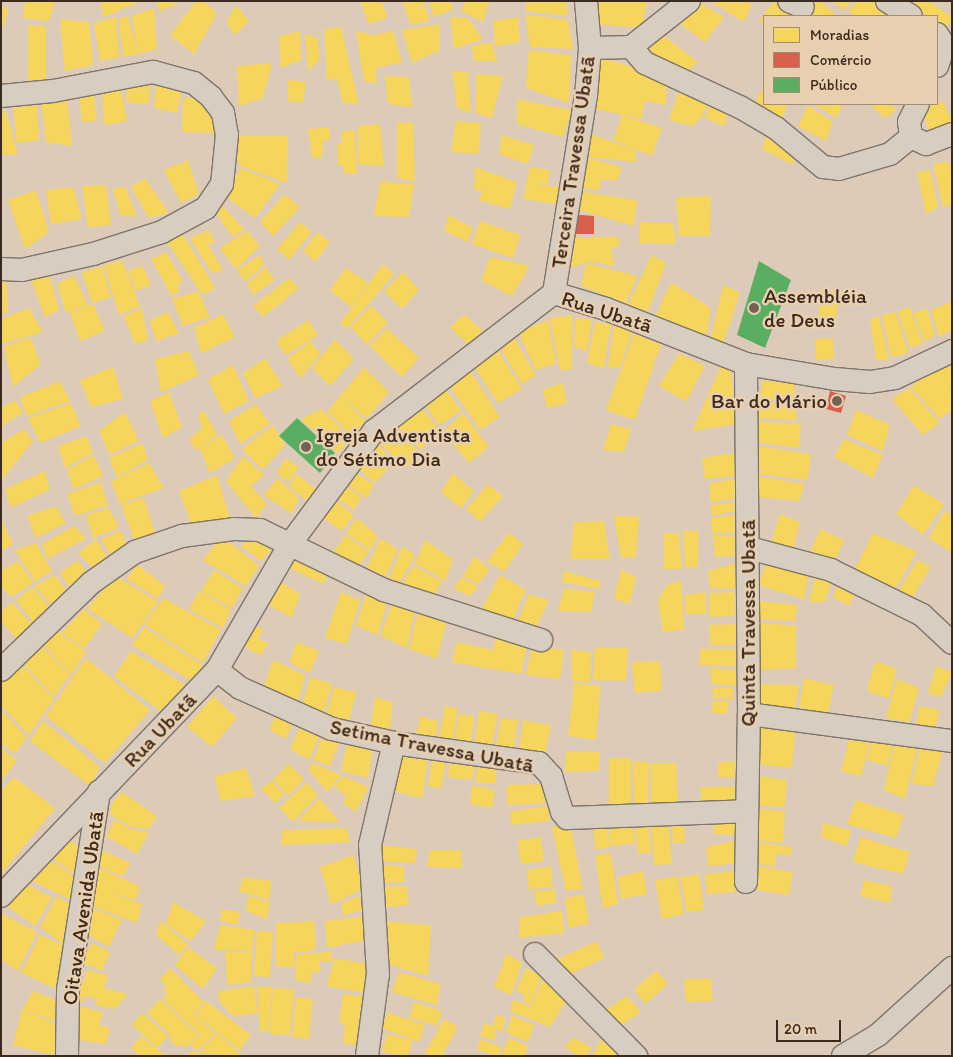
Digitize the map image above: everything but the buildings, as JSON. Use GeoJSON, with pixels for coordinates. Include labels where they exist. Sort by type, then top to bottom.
{"type":"FeatureCollection","features":[{"type":"Feature","properties":{"kind":"street","name":"Terceira Travessa Ubatã"},"geometry":{"type":"LineString","coordinates":[[554,293],[586,96],[590,48],[586,1]]}},
{"type":"Feature","properties":{"kind":"street"},"geometry":{"type":"LineString","coordinates":[[590,48],[631,47],[689,1]]}},
{"type":"Feature","properties":{"kind":"street"},"geometry":{"type":"LineString","coordinates":[[887,1],[909,15]]}},
{"type":"Feature","properties":{"kind":"street"},"geometry":{"type":"LineString","coordinates":[[938,36],[944,45],[938,63]]}},
{"type":"Feature","properties":{"kind":"street"},"geometry":{"type":"LineString","coordinates":[[631,47],[645,63],[740,107],[776,128],[822,167],[839,170],[890,154],[911,137]]}},
{"type":"Feature","properties":{"kind":"street"},"geometry":{"type":"LineString","coordinates":[[1,96],[53,91],[153,72],[194,83],[210,96],[223,113],[227,135],[222,184],[206,208],[162,232],[93,254],[22,270],[1,269]]}},
{"type":"Feature","properties":{"kind":"street"},"geometry":{"type":"LineString","coordinates":[[911,137],[909,122],[918,105]]}},
{"type":"Feature","properties":{"kind":"street"},"geometry":{"type":"LineString","coordinates":[[911,137],[926,144],[952,134]]}},
{"type":"Feature","properties":{"kind":"street","name":"Rua Ubatã"},"geometry":{"type":"LineString","coordinates":[[1,896],[99,791],[166,727],[217,670],[290,544],[374,431],[554,293],[606,309],[746,364],[870,382],[894,378],[952,351]]}},
{"type":"Feature","properties":{"kind":"street","name":"Quinta Travessa Ubatã"},"geometry":{"type":"LineString","coordinates":[[746,364],[749,548],[746,882]]}},
{"type":"Feature","properties":{"kind":"street"},"geometry":{"type":"LineString","coordinates":[[1,670],[91,583],[135,552],[182,536],[234,529],[260,530],[384,590],[541,640]]}},
{"type":"Feature","properties":{"kind":"street"},"geometry":{"type":"LineString","coordinates":[[749,548],[832,570],[922,615],[952,643]]}},
{"type":"Feature","properties":{"kind":"street","name":"Setima Travessa Ubatã"},"geometry":{"type":"LineString","coordinates":[[217,670],[240,688],[332,729],[394,743],[539,763],[551,776],[562,812],[567,818],[747,811]]}},
{"type":"Feature","properties":{"kind":"street"},"geometry":{"type":"LineString","coordinates":[[749,714],[952,741]]}},
{"type":"Feature","properties":{"kind":"street"},"geometry":{"type":"LineString","coordinates":[[366,1056],[378,974],[370,845],[394,743]]}},
{"type":"Feature","properties":{"kind":"street","name":"Oitava Avenida Ubatã"},"geometry":{"type":"LineString","coordinates":[[67,1056],[68,990],[99,791]]}},
{"type":"Feature","properties":{"kind":"street"},"geometry":{"type":"LineString","coordinates":[[534,954],[636,1056]]}},
{"type":"Feature","properties":{"kind":"street"},"geometry":{"type":"LineString","coordinates":[[843,1056],[878,1035],[952,968]]}},
{"type":"Feature","properties":{"kind":"place","name":"Assembléia de Deus"},"geometry":{"type":"Point","coordinates":[754,308]}},
{"type":"Feature","properties":{"kind":"place","name":"Bar do Mário"},"geometry":{"type":"Point","coordinates":[837,401]}},
{"type":"Feature","properties":{"kind":"place","name":"Igreja Adventista do Sétimo Dia"},"geometry":{"type":"Point","coordinates":[306,447]}}]}
